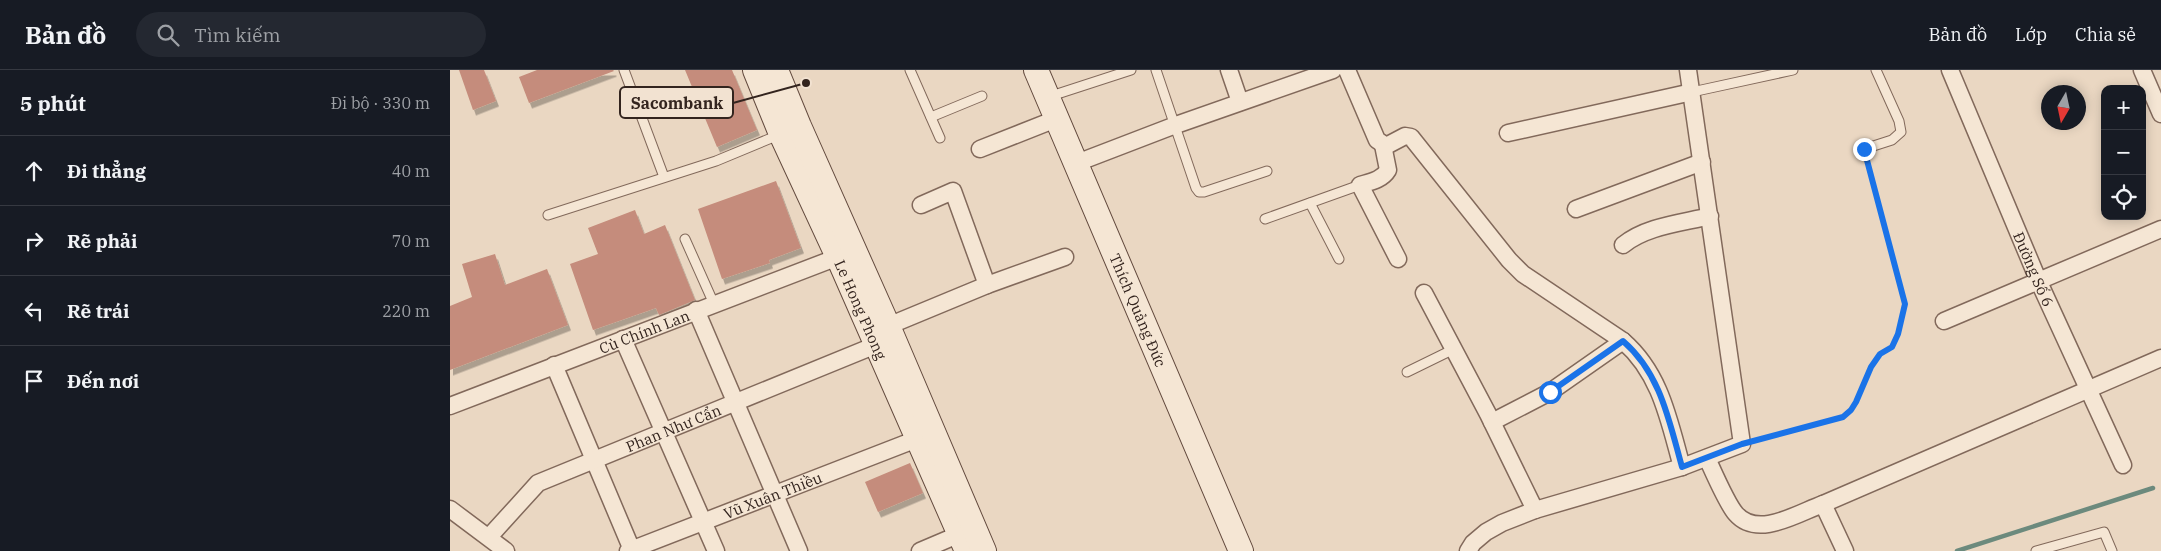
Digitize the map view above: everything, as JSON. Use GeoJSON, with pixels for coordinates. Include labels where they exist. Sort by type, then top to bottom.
{"type":"FeatureCollection","features":[{"type":"Feature","properties":{"kind":"main road","name":"Le Hong Phong"},"geometry":{"type":"LineString","coordinates":[[755,70],[790,130],[882,335],[967,538]]}},
{"type":"Feature","properties":{"kind":"main road","name":"Le Hong Phong"},"geometry":{"type":"LineString","coordinates":[[776,70],[790,130],[838,257],[882,335],[917,440],[967,538],[984,551]]}},
{"type":"Feature","properties":{"kind":"main road","name":"Thích Quảng Đức"},"geometry":{"type":"LineString","coordinates":[[1036,70],[1074,164],[1241,551]]}},
{"type":"Feature","properties":{"kind":"street"},"geometry":{"type":"LineString","coordinates":[[1229,70],[1240,102]]}},
{"type":"Feature","properties":{"kind":"street"},"geometry":{"type":"LineString","coordinates":[[1074,164],[1173,126],[1333,70]]}},
{"type":"Feature","properties":{"kind":"street"},"geometry":{"type":"LineString","coordinates":[[1347,70],[1376,140],[1386,146],[1405,136],[1411,138],[1509,260],[1523,274],[1635,351],[1664,400],[1682,467]]}},
{"type":"Feature","properties":{"kind":"street"},"geometry":{"type":"LineString","coordinates":[[1468,551],[1473,543],[1486,532],[1502,523],[1535,510],[1682,467],[1742,444],[1688,70]]}},
{"type":"Feature","properties":{"kind":"street","name":"Đường Số 6"},"geometry":{"type":"LineString","coordinates":[[1950,70],[2039,282],[2123,465]]}},
{"type":"Feature","properties":{"kind":"street"},"geometry":{"type":"LineString","coordinates":[[2142,70],[2161,114]]}},
{"type":"Feature","properties":{"kind":"street"},"geometry":{"type":"LineString","coordinates":[[1508,133],[1692,92]]}},
{"type":"Feature","properties":{"kind":"street"},"geometry":{"type":"LineString","coordinates":[[980,149],[1056,119]]}},
{"type":"Feature","properties":{"kind":"street"},"geometry":{"type":"LineString","coordinates":[[1383,145],[1388,170],[1386,175],[1360,185],[1398,259]]}},
{"type":"Feature","properties":{"kind":"street"},"geometry":{"type":"LineString","coordinates":[[1576,209],[1702,162]]}},
{"type":"Feature","properties":{"kind":"street"},"geometry":{"type":"LineString","coordinates":[[921,205],[953,191],[987,285]]}},
{"type":"Feature","properties":{"kind":"street"},"geometry":{"type":"LineString","coordinates":[[1623,245],[1632,237],[1644,232],[1710,216]]}},
{"type":"Feature","properties":{"kind":"street"},"geometry":{"type":"LineString","coordinates":[[1944,321],[2161,229]]}},
{"type":"Feature","properties":{"kind":"street","name":"Cù Chính Lan"},"geometry":{"type":"LineString","coordinates":[[450,406],[838,257]]}},
{"type":"Feature","properties":{"kind":"street","name":"Phan Như Cẩn"},"geometry":{"type":"LineString","coordinates":[[489,537],[538,484],[735,402],[987,285],[1065,257]]}},
{"type":"Feature","properties":{"kind":"street"},"geometry":{"type":"LineString","coordinates":[[1424,293],[1492,422],[1535,510]]}},
{"type":"Feature","properties":{"kind":"street"},"geometry":{"type":"LineString","coordinates":[[696,310],[799,551]]}},
{"type":"Feature","properties":{"kind":"street"},"geometry":{"type":"LineString","coordinates":[[623,339],[716,551]]}},
{"type":"Feature","properties":{"kind":"street"},"geometry":{"type":"LineString","coordinates":[[1492,422],[1550,392],[1623,341]]}},
{"type":"Feature","properties":{"kind":"street"},"geometry":{"type":"LineString","coordinates":[[1707,458],[1736,514],[1751,524],[1766,525],[1823,504],[2161,358]]}},
{"type":"Feature","properties":{"kind":"street"},"geometry":{"type":"LineString","coordinates":[[554,365],[630,550]]}},
{"type":"Feature","properties":{"kind":"street","name":"Vũ Xuân Thiều"},"geometry":{"type":"LineString","coordinates":[[630,550],[917,440]]}},
{"type":"Feature","properties":{"kind":"street"},"geometry":{"type":"LineString","coordinates":[[1823,504],[1845,551]]}},
{"type":"Feature","properties":{"kind":"street"},"geometry":{"type":"LineString","coordinates":[[450,509],[506,551]]}},
{"type":"Feature","properties":{"kind":"street"},"geometry":{"type":"LineString","coordinates":[[920,551],[967,538]]}},
{"type":"Feature","properties":{"kind":"lane"},"geometry":{"type":"LineString","coordinates":[[624,70],[664,177]]}},
{"type":"Feature","properties":{"kind":"lane"},"geometry":{"type":"LineString","coordinates":[[910,70],[940,138]]}},
{"type":"Feature","properties":{"kind":"lane"},"geometry":{"type":"LineString","coordinates":[[1047,97],[1131,70]]}},
{"type":"Feature","properties":{"kind":"lane"},"geometry":{"type":"LineString","coordinates":[[1156,70],[1173,126],[1199,192],[1267,171]]}},
{"type":"Feature","properties":{"kind":"lane"},"geometry":{"type":"LineString","coordinates":[[1692,92],[1793,70]]}},
{"type":"Feature","properties":{"kind":"lane"},"geometry":{"type":"LineString","coordinates":[[1864,149],[1892,140],[1901,132],[1899,121],[1876,70]]}},
{"type":"Feature","properties":{"kind":"lane"},"geometry":{"type":"LineString","coordinates":[[931,117],[982,96]]}},
{"type":"Feature","properties":{"kind":"lane"},"geometry":{"type":"LineString","coordinates":[[548,215],[716,160],[790,130]]}},
{"type":"Feature","properties":{"kind":"lane"},"geometry":{"type":"LineString","coordinates":[[1265,219],[1360,185]]}},
{"type":"Feature","properties":{"kind":"lane"},"geometry":{"type":"LineString","coordinates":[[1310,203],[1339,259]]}},
{"type":"Feature","properties":{"kind":"lane"},"geometry":{"type":"LineString","coordinates":[[685,239],[714,304]]}},
{"type":"Feature","properties":{"kind":"lane"},"geometry":{"type":"LineString","coordinates":[[1407,372],[1454,349]]}},
{"type":"Feature","properties":{"kind":"lane"},"geometry":{"type":"LineString","coordinates":[[2036,551],[2104,532],[2112,551]]}},
{"type":"Feature","properties":{"kind":"path"},"geometry":{"type":"LineString","coordinates":[[1742,444],[1843,417],[1856,402],[1871,367],[1880,354],[1892,347],[1898,334],[1905,304],[1864,149]]}},
{"type":"Feature","properties":{"kind":"building"},"geometry":{"type":"Polygon","coordinates":[[[459,70],[484,70],[496,101],[473,110],[459,70]]]}},
{"type":"Feature","properties":{"kind":"building"},"geometry":{"type":"Polygon","coordinates":[[[537,70],[614,71],[529,103],[519,77],[537,70]]]}},
{"type":"Feature","properties":{"kind":"building"},"geometry":{"type":"Polygon","coordinates":[[[685,70],[732,70],[757,130],[717,147],[685,70]]]}},
{"type":"Feature","properties":{"kind":"building"},"geometry":{"type":"Polygon","coordinates":[[[776,181],[801,248],[769,260],[770,263],[722,279],[698,209],[776,181]]]}},
{"type":"Feature","properties":{"kind":"building"},"geometry":{"type":"Polygon","coordinates":[[[635,210],[644,234],[665,225],[695,300],[659,315],[656,308],[593,330],[570,264],[598,254],[588,228],[635,210]]]}},
{"type":"Feature","properties":{"kind":"building"},"geometry":{"type":"Polygon","coordinates":[[[495,254],[505,285],[547,269],[568,325],[450,370],[450,306],[472,297],[462,264],[495,254]]]}},
{"type":"Feature","properties":{"kind":"building"},"geometry":{"type":"Polygon","coordinates":[[[910,463],[923,493],[878,512],[865,482],[910,463]]]}},
{"type":"Feature","properties":{"kind":"waterway"},"geometry":{"type":"LineString","coordinates":[[1957,551],[2153,488]]}},
{"type":"Feature","properties":{"kind":"place","name":"Sacombank"},"geometry":{"type":"Point","coordinates":[806,83]}},
{"type":"Feature","properties":{"kind":"route"},"geometry":{"type":"LineString","coordinates":[[1550,392],[1623,341],[1635,351],[1647,368],[1664,400],[1682,467],[1742,444],[1843,417],[1856,402],[1871,367],[1880,354],[1892,347],[1898,334],[1905,304],[1864,149]]}}]}
